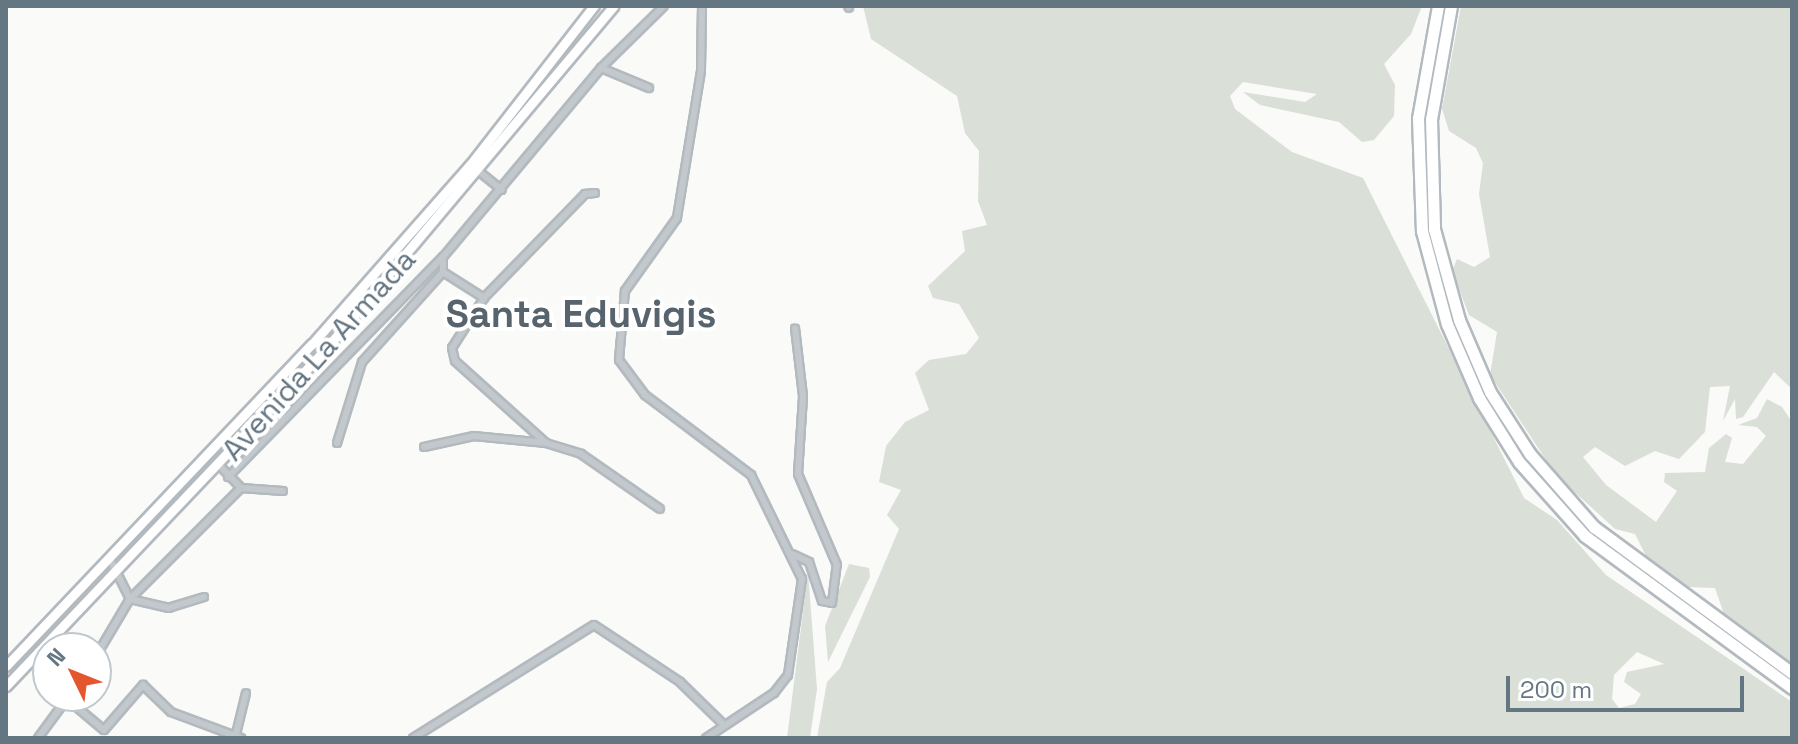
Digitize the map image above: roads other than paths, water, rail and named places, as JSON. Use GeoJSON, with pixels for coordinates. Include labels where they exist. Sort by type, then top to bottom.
{"type":"FeatureCollection","features":[{"type":"Feature","properties":{"kind":"highway"},"geometry":{"type":"LineString","coordinates":[[1438,6],[1418,118],[1422,231],[1447,324],[1479,398],[1539,487],[1585,536],[1792,688]]}},
{"type":"Feature","properties":{"kind":"highway"},"geometry":{"type":"LineString","coordinates":[[1451,6],[1431,119],[1434,229],[1459,320],[1490,392],[1530,454],[1594,527],[1792,673]]}},
{"type":"Feature","properties":{"kind":"main road","name":"Avenida La Armada"},"geometry":{"type":"LineString","coordinates":[[6,666],[110,559],[470,165],[594,6]]}},
{"type":"Feature","properties":{"kind":"main road","name":"Avenida La Armada"},"geometry":{"type":"LineString","coordinates":[[6,686],[220,466],[481,173],[613,6]]}},
{"type":"Feature","properties":{"kind":"street"},"geometry":{"type":"LineString","coordinates":[[228,477],[443,257],[601,68],[664,6]]}},
{"type":"Feature","properties":{"kind":"street"},"geometry":{"type":"LineString","coordinates":[[702,6],[701,71],[677,218],[625,291],[619,360],[645,395],[740,462],[792,554],[802,579],[788,675],[774,693],[722,723],[706,738]]}},
{"type":"Feature","properties":{"kind":"street"},"geometry":{"type":"LineString","coordinates":[[601,68],[649,88]]}},
{"type":"Feature","properties":{"kind":"street"},"geometry":{"type":"LineString","coordinates":[[470,165],[502,190]]}},
{"type":"Feature","properties":{"kind":"street"},"geometry":{"type":"LineString","coordinates":[[546,443],[455,361],[454,342],[484,298],[585,194],[595,193]]}},
{"type":"Feature","properties":{"kind":"street"},"geometry":{"type":"LineString","coordinates":[[337,443],[362,362],[443,272],[443,257]]}},
{"type":"Feature","properties":{"kind":"street"},"geometry":{"type":"LineString","coordinates":[[443,272],[484,298]]}},
{"type":"Feature","properties":{"kind":"street"},"geometry":{"type":"LineString","coordinates":[[792,554],[809,562],[822,601],[832,603],[837,565],[798,474],[803,396],[795,328]]}},
{"type":"Feature","properties":{"kind":"street"},"geometry":{"type":"LineString","coordinates":[[424,447],[474,436],[546,443],[581,454],[660,509]]}},
{"type":"Feature","properties":{"kind":"street"},"geometry":{"type":"LineString","coordinates":[[220,466],[241,488],[283,491]]}},
{"type":"Feature","properties":{"kind":"street"},"geometry":{"type":"LineString","coordinates":[[110,632],[130,599],[241,488]]}},
{"type":"Feature","properties":{"kind":"street"},"geometry":{"type":"LineString","coordinates":[[110,559],[119,569],[130,599]]}},
{"type":"Feature","properties":{"kind":"street"},"geometry":{"type":"LineString","coordinates":[[130,599],[169,608],[204,597]]}},
{"type":"Feature","properties":{"kind":"street"},"geometry":{"type":"LineString","coordinates":[[413,738],[594,625],[680,682],[722,723]]}},
{"type":"Feature","properties":{"kind":"street"},"geometry":{"type":"LineString","coordinates":[[84,712],[104,730],[143,685],[171,712],[239,736],[246,693]]}},
{"type":"Feature","properties":{"kind":"street"},"geometry":{"type":"LineString","coordinates":[[38,738],[57,712]]}},
{"type":"Feature","properties":{"kind":"district","name":"Santa Eduvigis"},"geometry":{"type":"Point","coordinates":[581,315]}}]}
